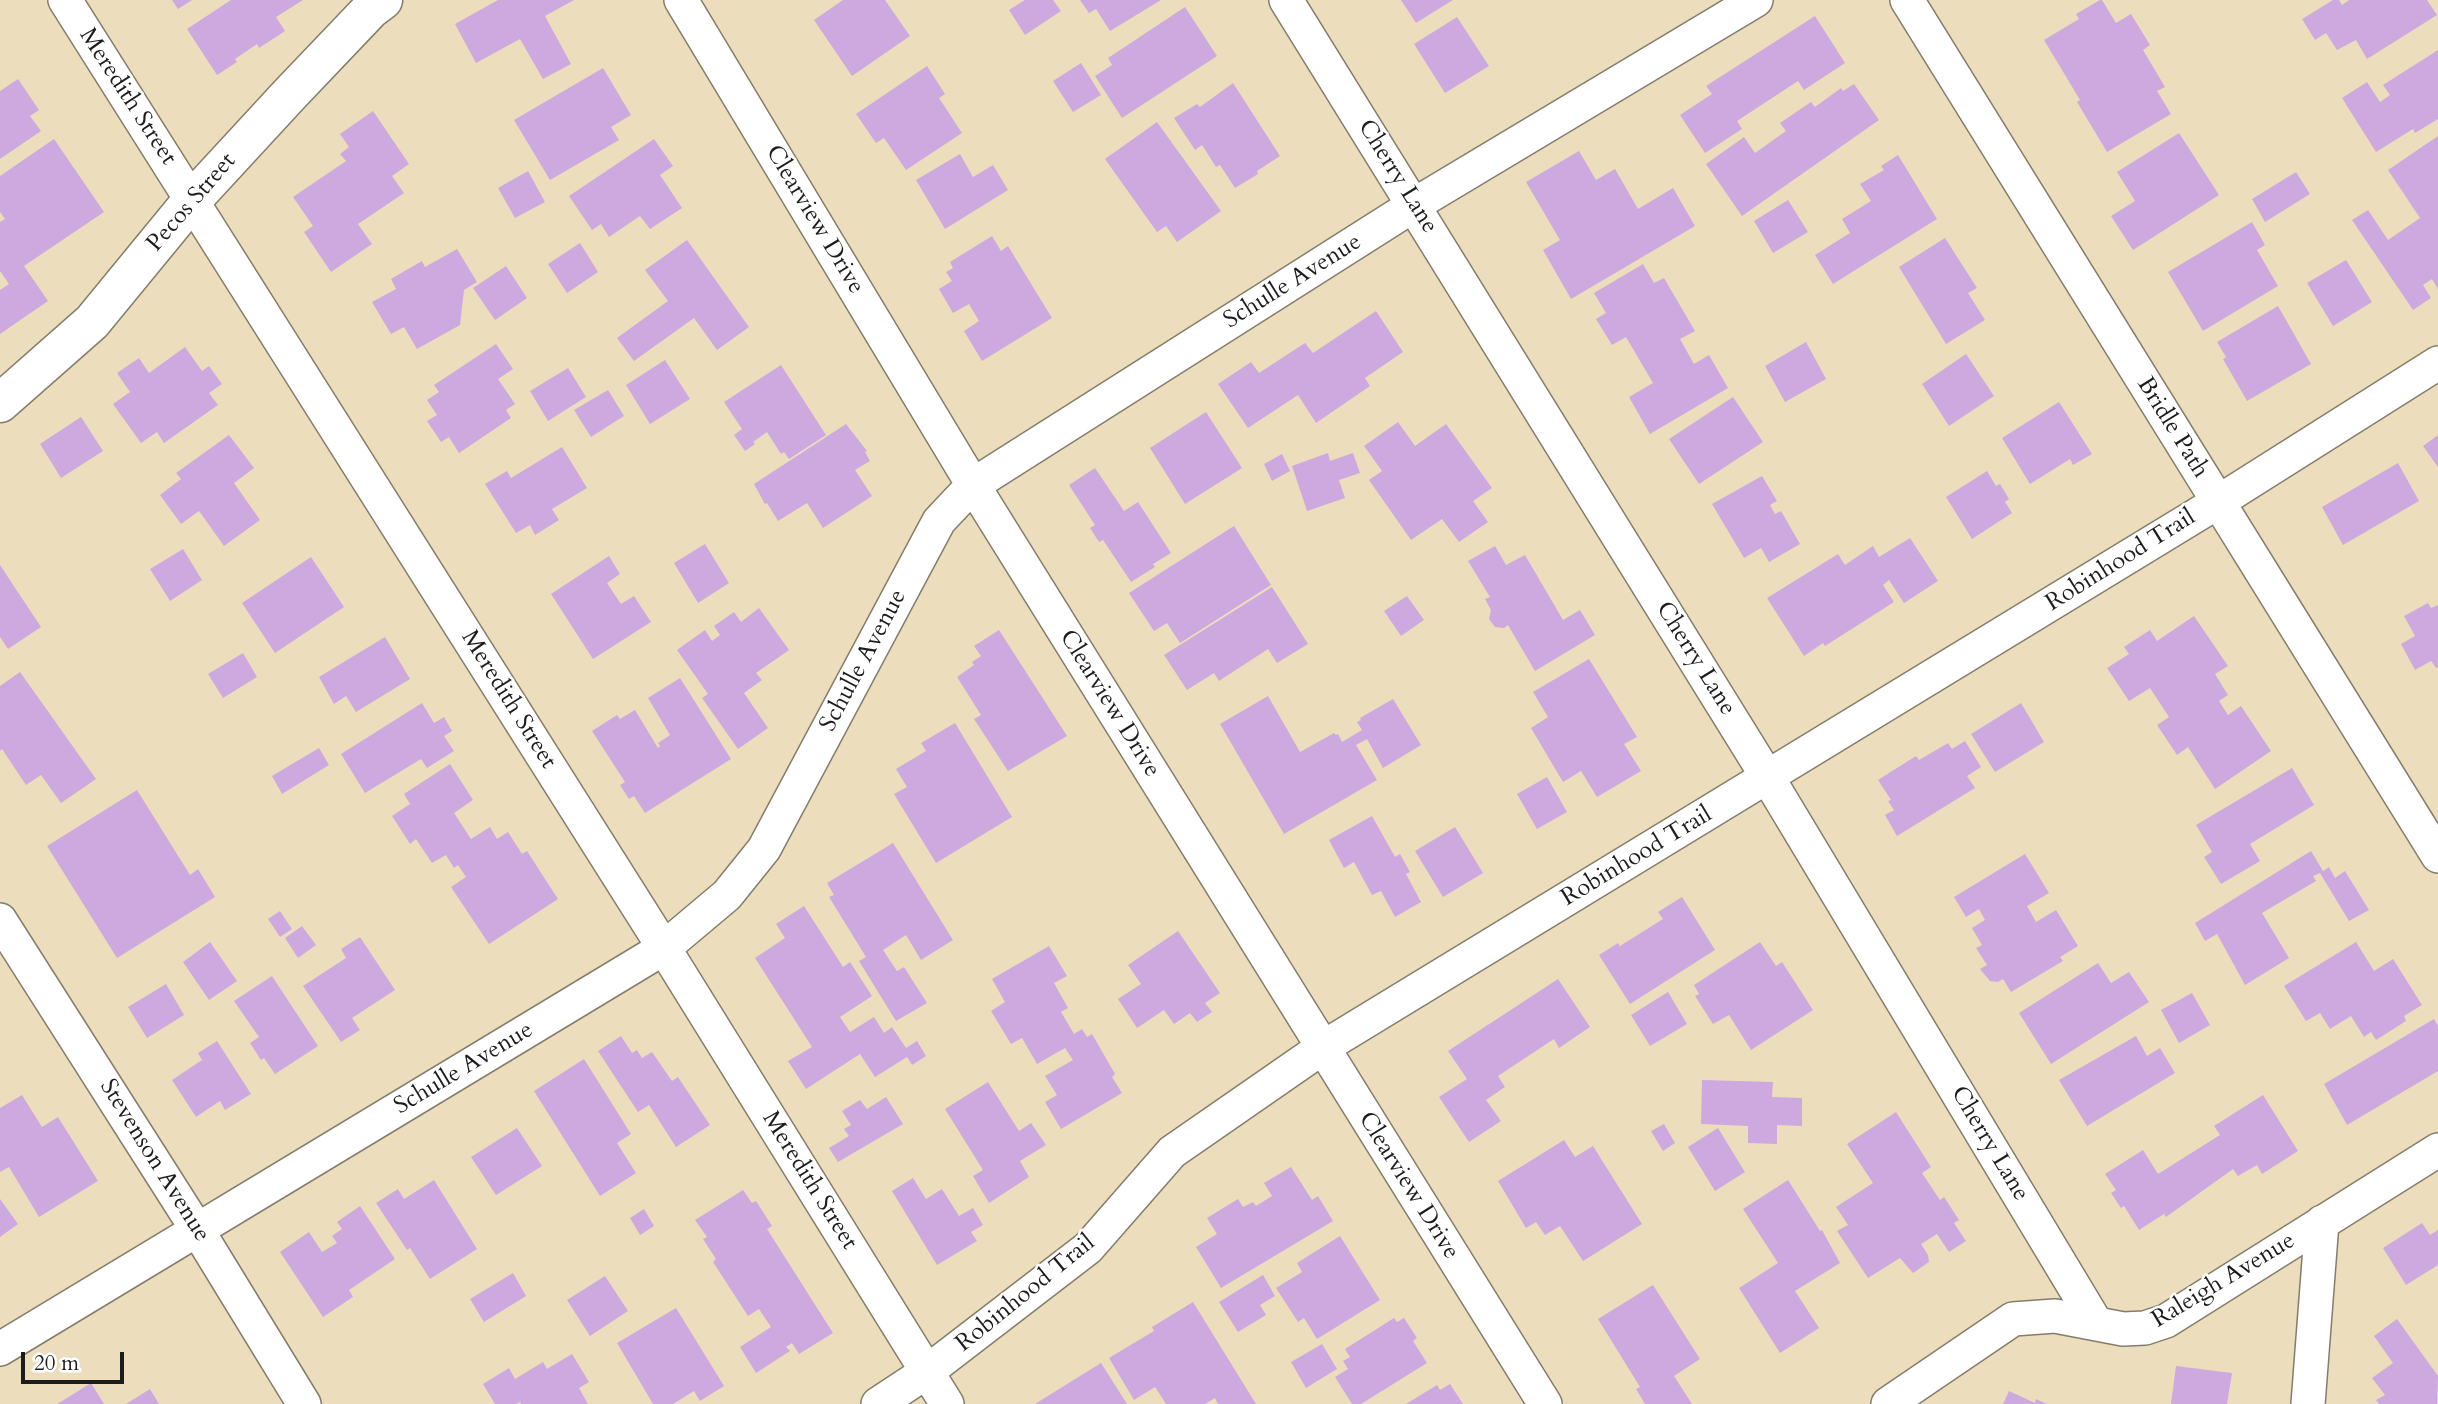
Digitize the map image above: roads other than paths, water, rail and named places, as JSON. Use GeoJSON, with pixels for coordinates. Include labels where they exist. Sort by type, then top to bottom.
{"type":"FeatureCollection","features":[{"type":"Feature","properties":{"kind":"street","name":"Meredith Street"},"geometry":{"type":"LineString","coordinates":[[65,0],[664,947],[947,1404]]}},
{"type":"Feature","properties":{"kind":"street","name":"Pecos Street"},"geometry":{"type":"LineString","coordinates":[[0,403],[92,322],[192,199],[371,9],[383,0]]}},
{"type":"Feature","properties":{"kind":"street","name":"Clearview Drive"},"geometry":{"type":"LineString","coordinates":[[681,0],[973,485],[1545,1404]]}},
{"type":"Feature","properties":{"kind":"street","name":"Cherry Lane"},"geometry":{"type":"LineString","coordinates":[[1286,0],[1768,778],[2096,1323]]}},
{"type":"Feature","properties":{"kind":"street","name":"Schulle Avenue"},"geometry":{"type":"LineString","coordinates":[[0,1349],[664,947],[727,895],[764,849],[939,521],[973,485],[1414,205],[1756,0]]}},
{"type":"Feature","properties":{"kind":"street","name":"Bridle Path"},"geometry":{"type":"LineString","coordinates":[[1907,0],[2438,856]]}},
{"type":"Feature","properties":{"kind":"street","name":"Robinhood Trail"},"geometry":{"type":"LineString","coordinates":[[878,1404],[928,1371],[1088,1248],[1172,1152],[1322,1048],[2218,502],[2438,363]]}},
{"type":"Feature","properties":{"kind":"street","name":"Stevenson Avenue"},"geometry":{"type":"LineString","coordinates":[[0,920],[198,1231],[304,1404]]}},
{"type":"Feature","properties":{"kind":"street","name":"Raleigh Avenue"},"geometry":{"type":"LineString","coordinates":[[1888,1404],[2013,1319],[2055,1316],[2123,1329],[2145,1328],[2166,1321],[2438,1150]]}},
{"type":"Feature","properties":{"kind":"street"},"geometry":{"type":"LineString","coordinates":[[2308,1404],[2322,1222]]}}]}
